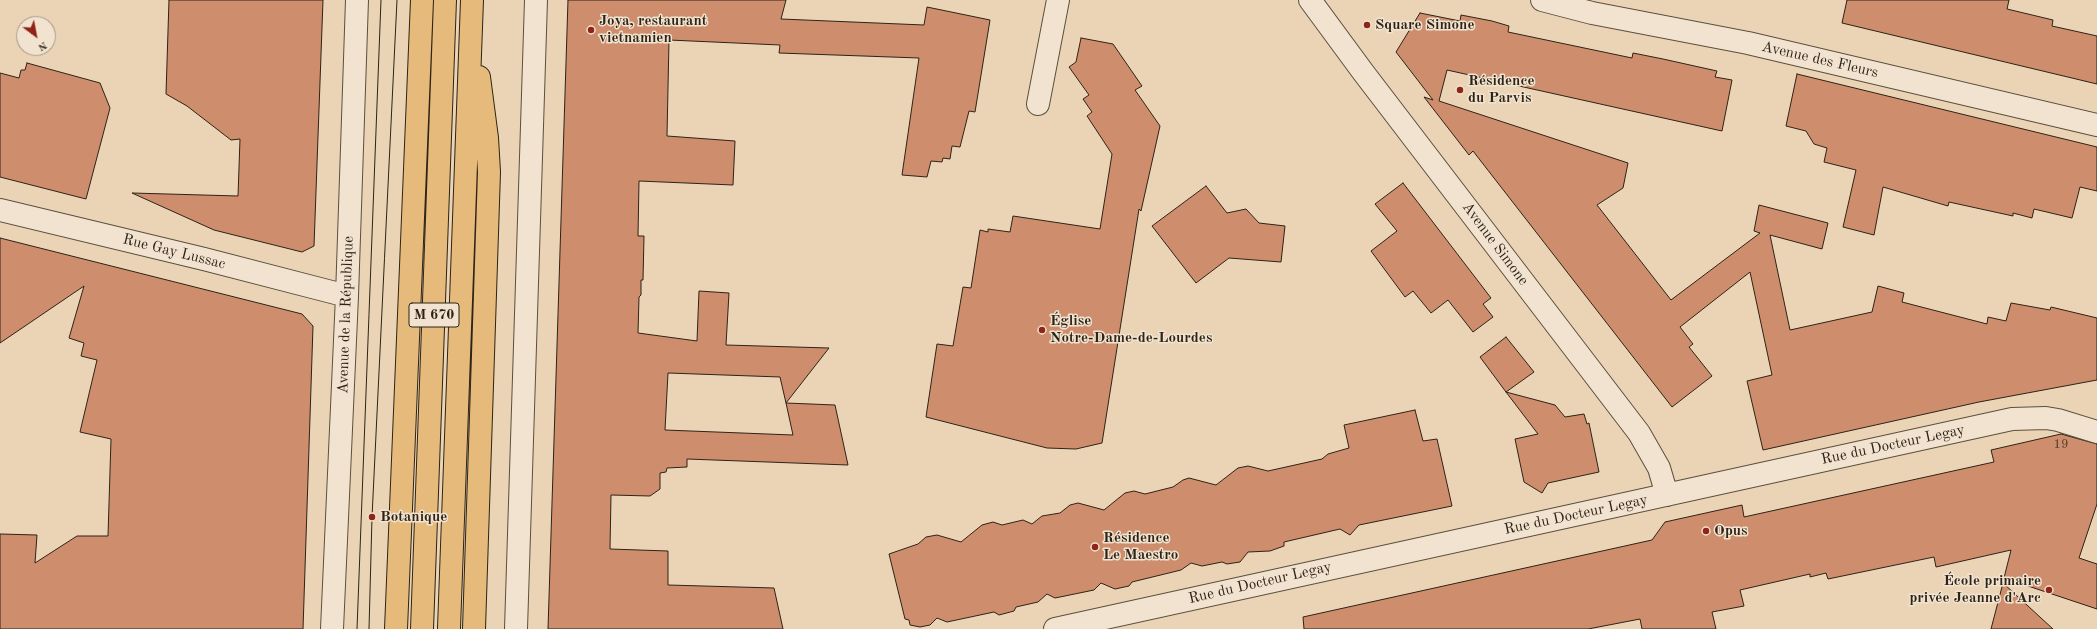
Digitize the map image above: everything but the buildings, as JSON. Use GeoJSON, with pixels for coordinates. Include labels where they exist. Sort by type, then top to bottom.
{"type":"FeatureCollection","features":[{"type":"Feature","properties":{"kind":"main road"},"geometry":{"type":"LineString","coordinates":[[396,629],[422,0]]}},
{"type":"Feature","properties":{"kind":"main road","name":"M 670"},"geometry":{"type":"LineString","coordinates":[[422,629],[445,0]]}},
{"type":"Feature","properties":{"kind":"main road","name":"M 670"},"geometry":{"type":"LineString","coordinates":[[450,628],[472,0]]}},
{"type":"Feature","properties":{"kind":"main road"},"geometry":{"type":"LineString","coordinates":[[470,25],[488,138],[489,172],[474,629]]}},
{"type":"Feature","properties":{"kind":"street","name":"Avenue de la République"},"geometry":{"type":"LineString","coordinates":[[332,629],[348,296],[357,0]]}},
{"type":"Feature","properties":{"kind":"street"},"geometry":{"type":"LineString","coordinates":[[516,629],[536,0]]}},
{"type":"Feature","properties":{"kind":"street"},"geometry":{"type":"LineString","coordinates":[[1038,104],[1058,0]]}},
{"type":"Feature","properties":{"kind":"street","name":"Avenue Simone"},"geometry":{"type":"LineString","coordinates":[[1310,0],[1363,72],[1639,433],[1659,468],[1667,495]]}},
{"type":"Feature","properties":{"kind":"street","name":"Avenue des Fleurs"},"geometry":{"type":"LineString","coordinates":[[1542,0],[1592,13],[1748,43],[2097,125]]}},
{"type":"Feature","properties":{"kind":"street","name":"Rue Gay Lussac"},"geometry":{"type":"LineString","coordinates":[[0,210],[348,296]]}},
{"type":"Feature","properties":{"kind":"street","name":"Rue du Docteur Legay"},"geometry":{"type":"LineString","coordinates":[[1055,629],[2012,419],[2046,418],[2058,420],[2097,432]]}},
{"type":"Feature","properties":{"kind":"tram line"},"geometry":{"type":"LineString","coordinates":[[357,629],[381,0]]}},
{"type":"Feature","properties":{"kind":"tram line"},"geometry":{"type":"LineString","coordinates":[[369,629],[372,517],[397,0]]}},
{"type":"Feature","properties":{"kind":"place","name":"Square Simone"},"geometry":{"type":"Point","coordinates":[1367,25]}},
{"type":"Feature","properties":{"kind":"place","name":"Joya, restaurant vietnamien"},"geometry":{"type":"Point","coordinates":[591,30]}},
{"type":"Feature","properties":{"kind":"place","name":"Résidence du Parvis"},"geometry":{"type":"Point","coordinates":[1460,90]}},
{"type":"Feature","properties":{"kind":"place","name":"Église Notre-Dame-de-Lourdes"},"geometry":{"type":"Point","coordinates":[1042,330]}},
{"type":"Feature","properties":{"kind":"place","name":"Botanique"},"geometry":{"type":"Point","coordinates":[372,517]}},
{"type":"Feature","properties":{"kind":"place","name":"Opus"},"geometry":{"type":"Point","coordinates":[1706,531]}},
{"type":"Feature","properties":{"kind":"place","name":"Résidence Le Maestro"},"geometry":{"type":"Point","coordinates":[1095,547]}},
{"type":"Feature","properties":{"kind":"place","name":"École primaire privée Jeanne d'Arc"},"geometry":{"type":"Point","coordinates":[2049,590]}}]}
